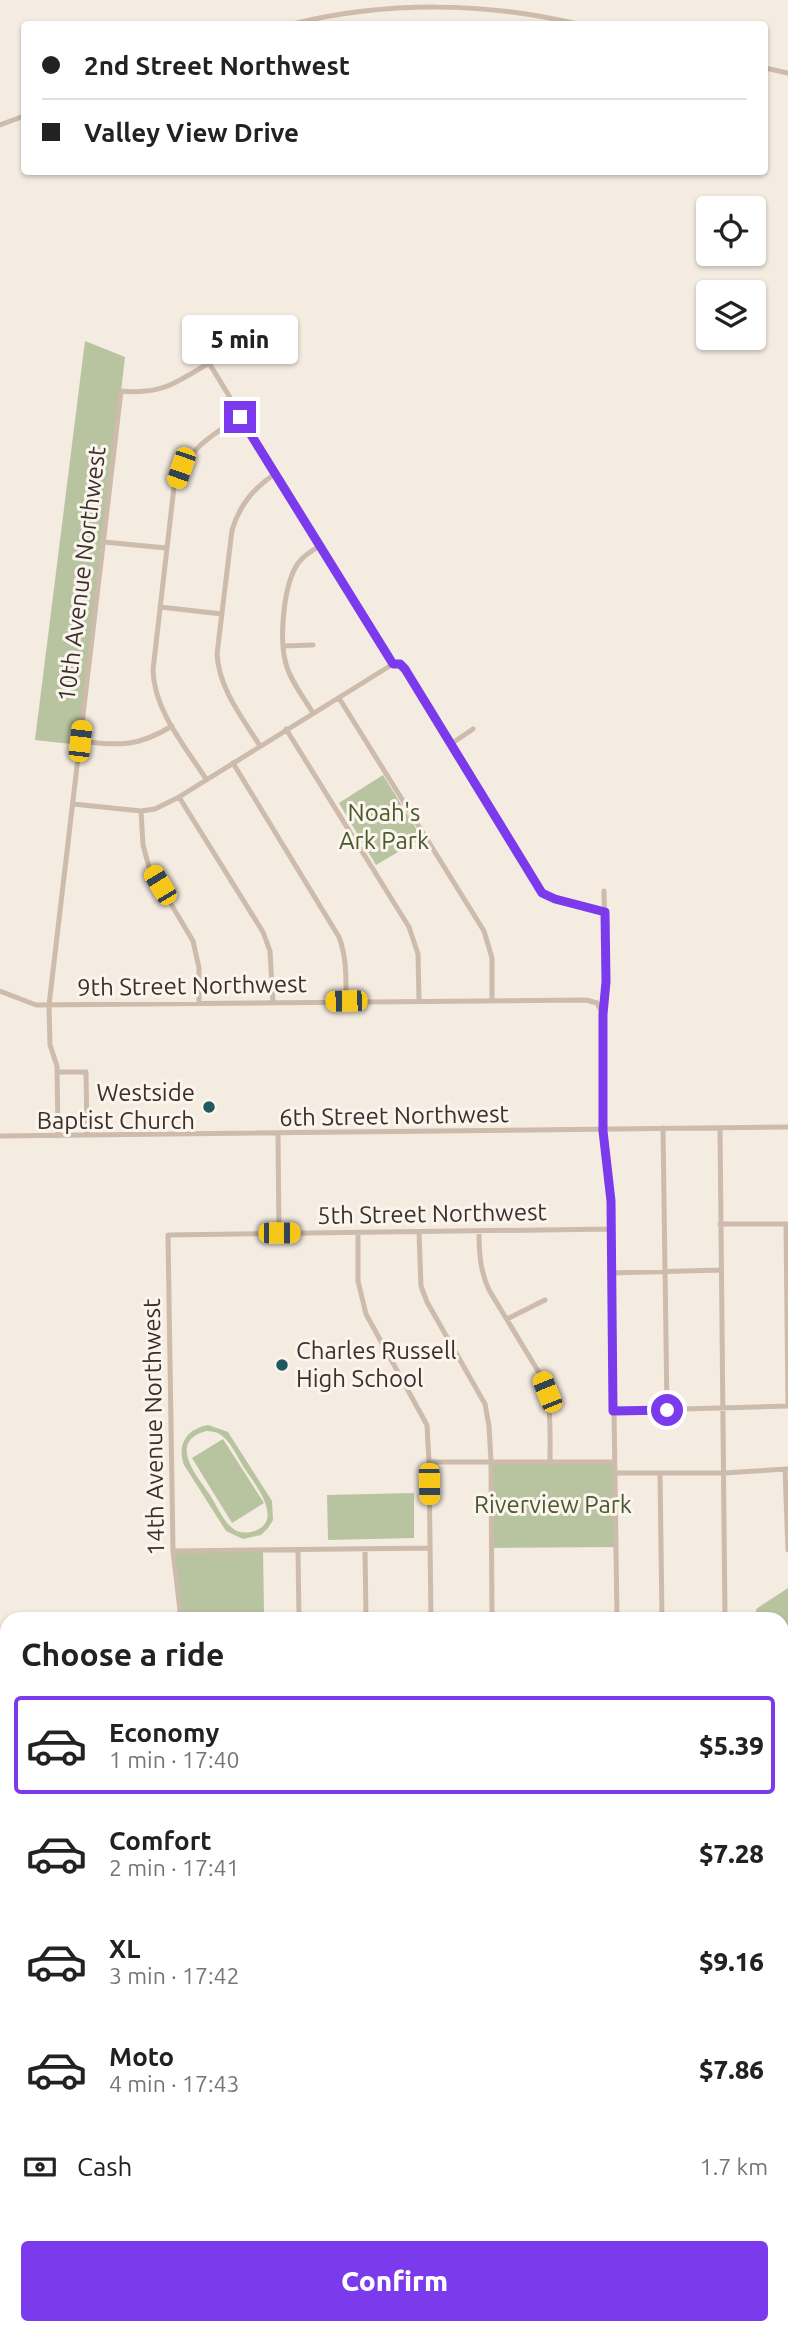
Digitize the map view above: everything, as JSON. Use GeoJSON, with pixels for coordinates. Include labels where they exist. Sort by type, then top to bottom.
{"type":"FeatureCollection","features":[{"type":"Feature","properties":{"kind":"street"},"geometry":{"type":"LineString","coordinates":[[310,21],[361,12],[464,8],[519,12],[562,21]]}},
{"type":"Feature","properties":{"kind":"street"},"geometry":{"type":"LineString","coordinates":[[768,69],[788,73]]}},
{"type":"Feature","properties":{"kind":"street"},"geometry":{"type":"LineString","coordinates":[[0,125],[21,117]]}},
{"type":"Feature","properties":{"kind":"street","name":"10th Avenue Northwest"},"geometry":{"type":"LineString","coordinates":[[58,1136],[57,1072],[49,1032],[49,1005],[121,391],[153,392],[168,387],[209,363],[240,417]]}},
{"type":"Feature","properties":{"kind":"street"},"geometry":{"type":"LineString","coordinates":[[206,779],[157,697],[154,680],[160,607],[172,497],[181,468],[201,444],[240,417],[396,664],[405,669],[542,893],[605,912]]}},
{"type":"Feature","properties":{"kind":"street"},"geometry":{"type":"LineString","coordinates":[[260,746],[222,682],[218,654],[232,530],[248,496],[276,473]]}},
{"type":"Feature","properties":{"kind":"street"},"geometry":{"type":"LineString","coordinates":[[104,542],[166,548]]}},
{"type":"Feature","properties":{"kind":"street"},"geometry":{"type":"LineString","coordinates":[[313,713],[289,673],[283,646],[290,581],[299,562],[321,545]]}},
{"type":"Feature","properties":{"kind":"street"},"geometry":{"type":"LineString","coordinates":[[160,607],[222,614]]}},
{"type":"Feature","properties":{"kind":"street"},"geometry":{"type":"LineString","coordinates":[[283,646],[313,645]]}},
{"type":"Feature","properties":{"kind":"street"},"geometry":{"type":"LineString","coordinates":[[72,804],[141,811],[155,809],[396,664]]}},
{"type":"Feature","properties":{"kind":"street"},"geometry":{"type":"LineString","coordinates":[[339,698],[484,931],[492,958],[492,999]]}},
{"type":"Feature","properties":{"kind":"street"},"geometry":{"type":"LineString","coordinates":[[80,741],[125,745],[139,743],[172,726]]}},
{"type":"Feature","properties":{"kind":"street"},"geometry":{"type":"LineString","coordinates":[[286,729],[409,927],[418,954],[419,1000]]}},
{"type":"Feature","properties":{"kind":"street"},"geometry":{"type":"LineString","coordinates":[[451,744],[473,729]]}},
{"type":"Feature","properties":{"kind":"street"},"geometry":{"type":"LineString","coordinates":[[233,763],[339,937],[346,968],[346,1001]]}},
{"type":"Feature","properties":{"kind":"street"},"geometry":{"type":"LineString","coordinates":[[179,796],[263,932],[270,951],[273,1003]]}},
{"type":"Feature","properties":{"kind":"street"},"geometry":{"type":"LineString","coordinates":[[141,811],[143,845],[149,867],[193,941],[197,953],[199,1003]]}},
{"type":"Feature","properties":{"kind":"street"},"geometry":{"type":"LineString","coordinates":[[604,891],[606,982],[603,1014],[603,1131],[611,1201],[617,1612]]}},
{"type":"Feature","properties":{"kind":"street","name":"9th Street Northwest"},"geometry":{"type":"LineString","coordinates":[[0,992],[27,1003],[49,1005],[586,1000],[597,1003],[603,1014]]}},
{"type":"Feature","properties":{"kind":"street"},"geometry":{"type":"LineString","coordinates":[[57,1072],[86,1072],[87,1135]]}},
{"type":"Feature","properties":{"kind":"street","name":"6th Street Northwest"},"geometry":{"type":"LineString","coordinates":[[0,1136],[278,1135],[788,1127]]}},
{"type":"Feature","properties":{"kind":"street"},"geometry":{"type":"LineString","coordinates":[[663,1128],[667,1410]]}},
{"type":"Feature","properties":{"kind":"street"},"geometry":{"type":"LineString","coordinates":[[720,1128],[724,1612]]}},
{"type":"Feature","properties":{"kind":"street"},"geometry":{"type":"LineString","coordinates":[[278,1135],[279,1233]]}},
{"type":"Feature","properties":{"kind":"street"},"geometry":{"type":"LineString","coordinates":[[613,1411],[788,1405],[787,1224],[720,1224]]}},
{"type":"Feature","properties":{"kind":"street","name":"5th Street Northwest"},"geometry":{"type":"LineString","coordinates":[[168,1235],[611,1229]]}},
{"type":"Feature","properties":{"kind":"street"},"geometry":{"type":"LineString","coordinates":[[480,1231],[479,1259],[482,1275],[541,1376],[547,1392],[551,1461]]}},
{"type":"Feature","properties":{"kind":"street"},"geometry":{"type":"LineString","coordinates":[[419,1232],[421,1286],[485,1404],[491,1461],[492,1612]]}},
{"type":"Feature","properties":{"kind":"street"},"geometry":{"type":"LineString","coordinates":[[358,1233],[360,1298],[366,1314],[426,1424],[432,1612]]}},
{"type":"Feature","properties":{"kind":"street","name":"14th Avenue Northwest"},"geometry":{"type":"LineString","coordinates":[[168,1235],[173,1550],[180,1612]]}},
{"type":"Feature","properties":{"kind":"street"},"geometry":{"type":"LineString","coordinates":[[611,1273],[720,1270]]}},
{"type":"Feature","properties":{"kind":"street"},"geometry":{"type":"LineString","coordinates":[[507,1319],[545,1300]]}},
{"type":"Feature","properties":{"kind":"street"},"geometry":{"type":"LineString","coordinates":[[429,1462],[614,1462]]}},
{"type":"Feature","properties":{"kind":"street"},"geometry":{"type":"LineString","coordinates":[[614,1474],[723,1473],[787,1469],[788,1550]]}},
{"type":"Feature","properties":{"kind":"street"},"geometry":{"type":"LineString","coordinates":[[660,1474],[662,1612]]}},
{"type":"Feature","properties":{"kind":"street"},"geometry":{"type":"LineString","coordinates":[[173,1550],[430,1548]]}},
{"type":"Feature","properties":{"kind":"street"},"geometry":{"type":"LineString","coordinates":[[365,1549],[366,1612]]}},
{"type":"Feature","properties":{"kind":"street"},"geometry":{"type":"LineString","coordinates":[[298,1550],[299,1612]]}},
{"type":"Feature","properties":{"kind":"green space"},"geometry":{"type":"Polygon","coordinates":[[[85,341],[125,357],[80,745],[35,740],[85,341]]]}},
{"type":"Feature","properties":{"kind":"green space","name":"Noah's Ark Park"},"geometry":{"type":"Polygon","coordinates":[[[383,775],[422,838],[376,865],[339,803],[383,775]]]}},
{"type":"Feature","properties":{"kind":"green space"},"geometry":{"type":"Polygon","coordinates":[[[208,1425],[228,1432],[272,1501],[273,1520],[261,1535],[243,1539],[226,1531],[184,1465],[182,1451],[185,1439],[200,1427],[208,1425]],[[206,1431],[194,1436],[188,1443],[188,1460],[193,1469],[231,1527],[245,1533],[262,1527],[267,1520],[267,1511],[260,1492],[228,1441],[219,1434],[206,1431]]]}},
{"type":"Feature","properties":{"kind":"green space"},"geometry":{"type":"Polygon","coordinates":[[[223,1439],[264,1503],[232,1523],[192,1458],[223,1439]]]}},
{"type":"Feature","properties":{"kind":"green space","name":"Riverview Park"},"geometry":{"type":"Polygon","coordinates":[[[491,1461],[614,1462],[616,1547],[492,1548],[491,1461]]]}},
{"type":"Feature","properties":{"kind":"green space"},"geometry":{"type":"Polygon","coordinates":[[[414,1493],[414,1538],[328,1540],[327,1495],[414,1493]]]}},
{"type":"Feature","properties":{"kind":"green space"},"geometry":{"type":"Polygon","coordinates":[[[263,1550],[264,1612],[180,1612],[173,1551],[263,1550]]]}},
{"type":"Feature","properties":{"kind":"green space"},"geometry":{"type":"Polygon","coordinates":[[[788,1588],[788,1612],[756,1612],[756,1609],[788,1588]]]}},
{"type":"Feature","properties":{"kind":"place","name":"Westside Baptist Church"},"geometry":{"type":"Point","coordinates":[209,1107]}},
{"type":"Feature","properties":{"kind":"place","name":"Charles Russell High School"},"geometry":{"type":"Point","coordinates":[282,1365]}},
{"type":"Feature","properties":{"kind":"route"},"geometry":{"type":"LineString","coordinates":[[240,417],[393,664],[400,664],[405,669],[542,893],[605,912],[603,1131],[611,1201],[613,1411],[667,1410]]}}]}
